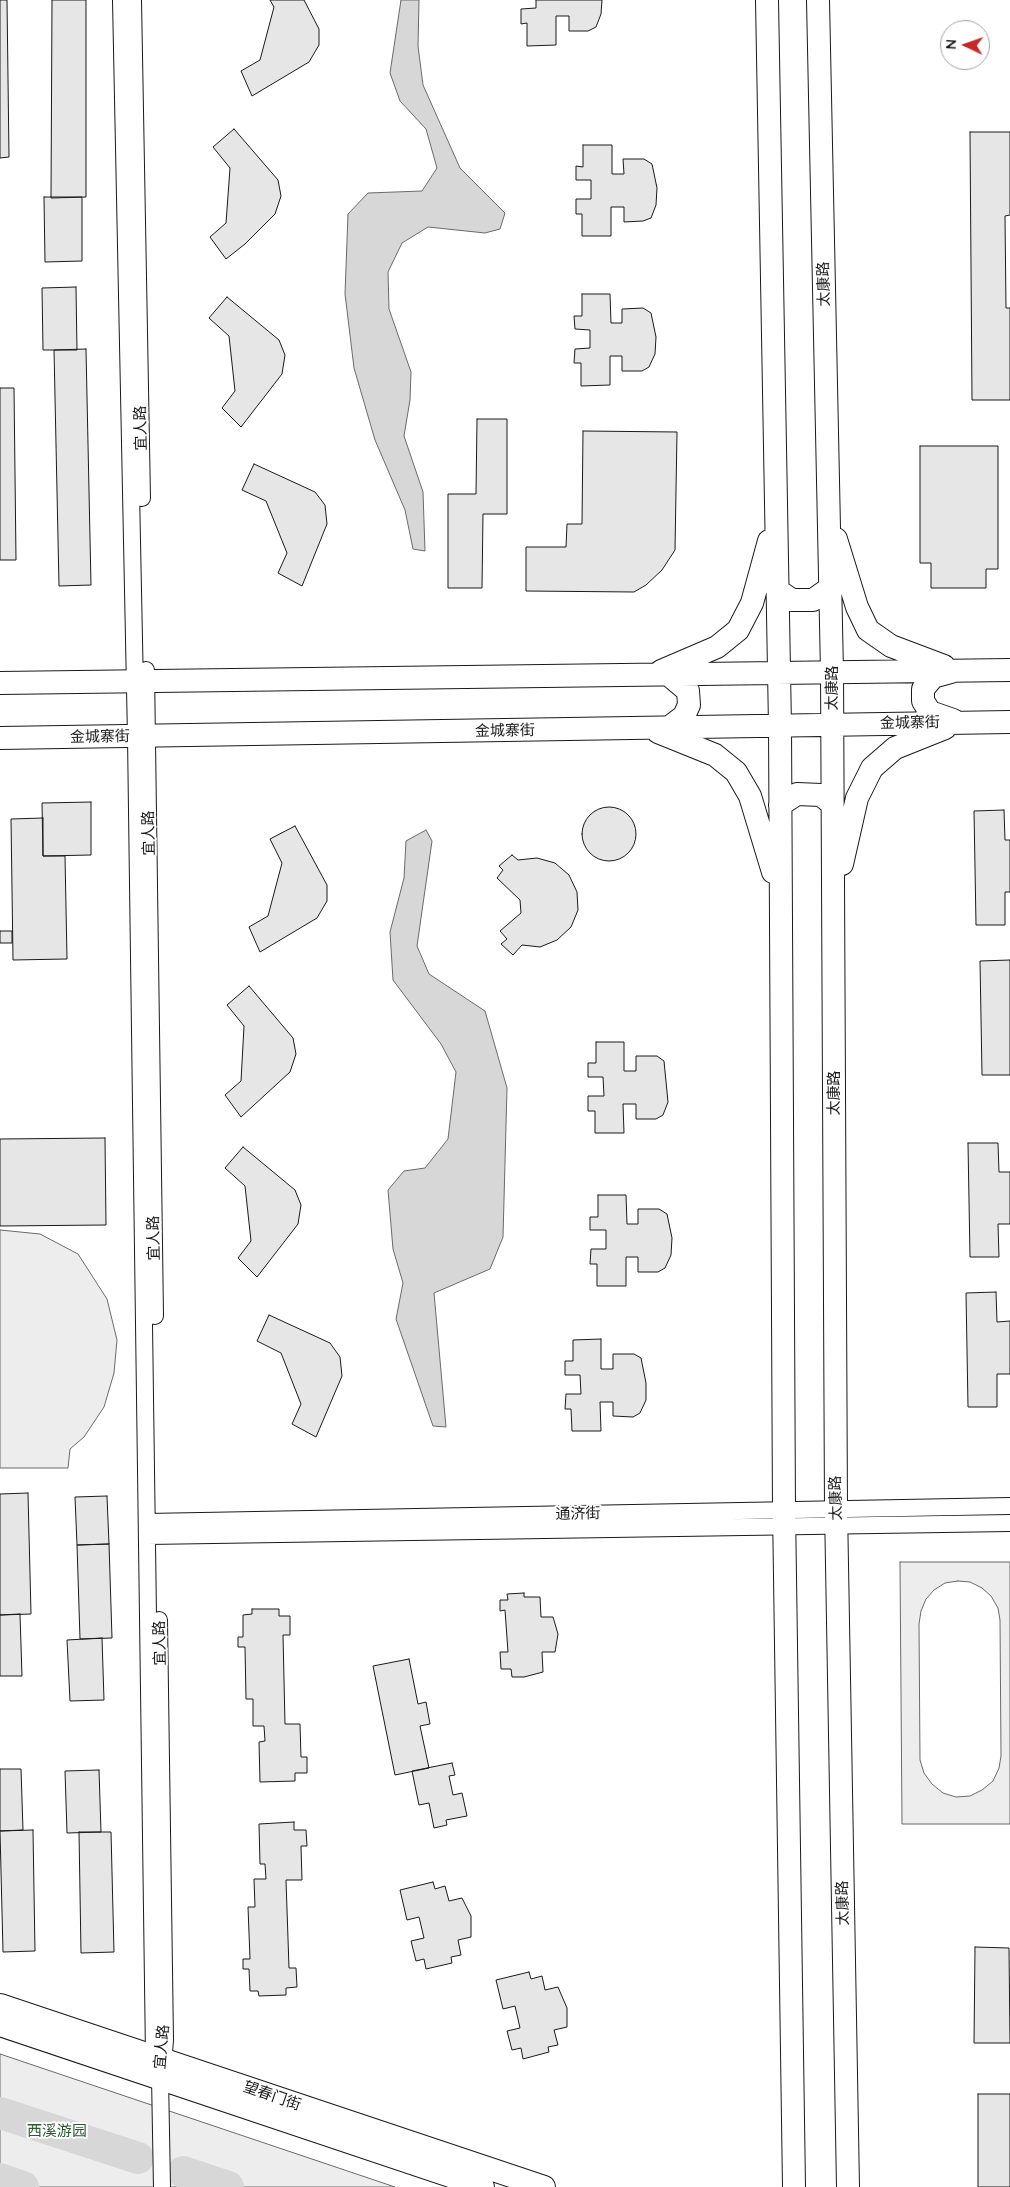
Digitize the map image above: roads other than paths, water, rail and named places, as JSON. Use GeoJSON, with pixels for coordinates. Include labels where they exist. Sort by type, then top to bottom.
{"type":"FeatureCollection","features":[{"type":"Feature","properties":{"kind":"main road"},"geometry":{"type":"LineString","coordinates":[[767,0],[780,726],[784,1518],[794,2187]]}},
{"type":"Feature","properties":{"kind":"main road","name":"太康路"},"geometry":{"type":"LineString","coordinates":[[818,0],[832,672],[836,1517],[848,2187]]}},
{"type":"Feature","properties":{"kind":"main road"},"geometry":{"type":"LineString","coordinates":[[828,514],[857,607],[868,630],[891,646],[956,670]]}},
{"type":"Feature","properties":{"kind":"main road"},"geometry":{"type":"LineString","coordinates":[[660,675],[717,647],[738,630],[752,603],[776,515]]}},
{"type":"Feature","properties":{"kind":"main road"},"geometry":{"type":"LineString","coordinates":[[777,590],[792,600],[813,600],[830,588]]}},
{"type":"Feature","properties":{"kind":"main road"},"geometry":{"type":"LineString","coordinates":[[956,670],[933,677],[923,689],[923,701],[930,712],[958,723]]}},
{"type":"Feature","properties":{"kind":"main road"},"geometry":{"type":"LineString","coordinates":[[0,683],[1010,670]]}},
{"type":"Feature","properties":{"kind":"main road"},"geometry":{"type":"LineString","coordinates":[[658,728],[684,716],[688,704],[688,691],[660,675]]}},
{"type":"Feature","properties":{"kind":"main road","name":"金城寨街"},"geometry":{"type":"LineString","coordinates":[[0,738],[1010,722]]}},
{"type":"Feature","properties":{"kind":"main road"},"geometry":{"type":"LineString","coordinates":[[833,902],[857,798],[872,768],[894,748],[958,723]]}},
{"type":"Feature","properties":{"kind":"main road"},"geometry":{"type":"LineString","coordinates":[[658,728],[715,755],[736,772],[750,796],[781,897]]}},
{"type":"Feature","properties":{"kind":"main road"},"geometry":{"type":"LineString","coordinates":[[780,805],[797,794],[821,794],[832,804]]}},
{"type":"Feature","properties":{"kind":"main road","name":"望春门街"},"geometry":{"type":"LineString","coordinates":[[0,2005],[483,2187]]}},
{"type":"Feature","properties":{"kind":"main road","name":"望春门街"},"geometry":{"type":"LineString","coordinates":[[0,2025],[159,2064],[544,2187]]}},
{"type":"Feature","properties":{"kind":"street","name":"宜人路"},"geometry":{"type":"LineString","coordinates":[[121,0],[142,736],[162,2187]]}},
{"type":"Feature","properties":{"kind":"street","name":"宜人路"},"geometry":{"type":"LineString","coordinates":[[133,0],[140,682]]}},
{"type":"Feature","properties":{"kind":"street","name":"通济街"},"geometry":{"type":"LineString","coordinates":[[152,1529],[836,1517],[1010,1506]]}},
{"type":"Feature","properties":{"kind":"street","name":"通济街"},"geometry":{"type":"LineString","coordinates":[[836,1517],[1010,1523]]}},
{"type":"Feature","properties":{"kind":"waterway"},"geometry":{"type":"LineString","coordinates":[[0,2113],[138,2158]]}},
{"type":"Feature","properties":{"kind":"waterway"},"geometry":{"type":"LineString","coordinates":[[183,2172],[228,2187]]}},
{"type":"Feature","properties":{"kind":"waterway"},"geometry":{"type":"LineString","coordinates":[[0,2179],[23,2187]]}},
{"type":"Feature","properties":{"kind":"park label","name":"西溪游园"},"geometry":{"type":"Point","coordinates":[57,2131]}}]}
